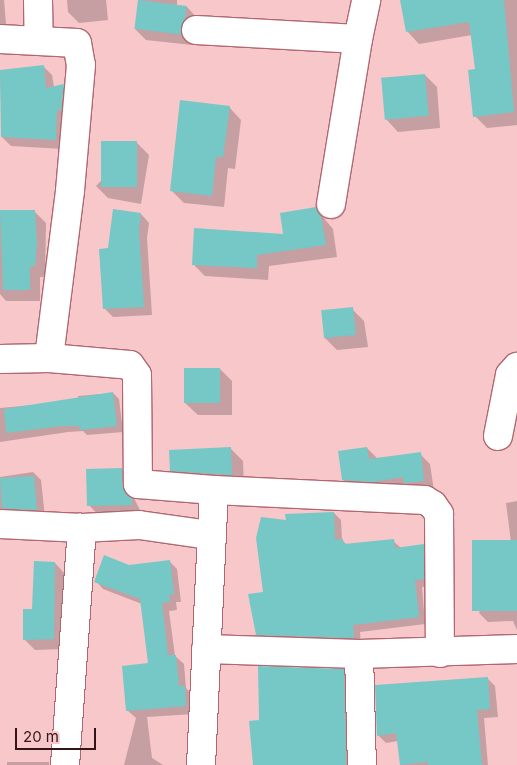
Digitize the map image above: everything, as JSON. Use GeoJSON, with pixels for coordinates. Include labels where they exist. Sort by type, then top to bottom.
{"type":"FeatureCollection","features":[{"type":"Feature","properties":{"kind":"street"},"geometry":{"type":"LineString","coordinates":[[38,0],[39,39]]}},
{"type":"Feature","properties":{"kind":"street"},"geometry":{"type":"LineString","coordinates":[[331,204],[366,0]]}},
{"type":"Feature","properties":{"kind":"street"},"geometry":{"type":"LineString","coordinates":[[196,30],[358,39]]}},
{"type":"Feature","properties":{"kind":"street"},"geometry":{"type":"LineString","coordinates":[[0,38],[39,39],[77,43],[81,65],[70,191],[49,358]]}},
{"type":"Feature","properties":{"kind":"street"},"geometry":{"type":"LineString","coordinates":[[0,360],[49,358],[118,361],[130,365],[137,375],[139,525]]}},
{"type":"Feature","properties":{"kind":"street"},"geometry":{"type":"LineString","coordinates":[[498,436],[510,375],[517,367]]}},
{"type":"Feature","properties":{"kind":"street"},"geometry":{"type":"LineString","coordinates":[[138,484],[214,490],[425,500],[433,505],[440,514],[440,653]]}},
{"type":"Feature","properties":{"kind":"street"},"geometry":{"type":"LineString","coordinates":[[201,765],[210,535],[214,490]]}},
{"type":"Feature","properties":{"kind":"street"},"geometry":{"type":"LineString","coordinates":[[0,524],[82,528],[139,525],[210,535]]}},
{"type":"Feature","properties":{"kind":"street"},"geometry":{"type":"LineString","coordinates":[[65,765],[82,528]]}},
{"type":"Feature","properties":{"kind":"street"},"geometry":{"type":"LineString","coordinates":[[206,649],[359,654],[440,653],[517,648]]}},
{"type":"Feature","properties":{"kind":"street"},"geometry":{"type":"LineString","coordinates":[[359,654],[362,765]]}},
{"type":"Feature","properties":{"kind":"building"},"geometry":{"type":"Polygon","coordinates":[[[138,0],[187,6],[183,35],[134,29],[138,0]]]}},
{"type":"Feature","properties":{"kind":"building"},"geometry":{"type":"Polygon","coordinates":[[[400,0],[504,0],[514,112],[473,117],[468,70],[475,69],[469,22],[406,32],[400,0]]]}},
{"type":"Feature","properties":{"kind":"building"},"geometry":{"type":"Polygon","coordinates":[[[44,65],[46,88],[64,84],[61,110],[57,111],[56,140],[1,137],[0,70],[44,65]]]}},
{"type":"Feature","properties":{"kind":"building"},"geometry":{"type":"Polygon","coordinates":[[[425,74],[429,116],[385,120],[381,78],[425,74]]]}},
{"type":"Feature","properties":{"kind":"building"},"geometry":{"type":"Polygon","coordinates":[[[180,100],[230,106],[223,157],[216,157],[212,196],[170,191],[180,100]]]}},
{"type":"Feature","properties":{"kind":"building"},"geometry":{"type":"Polygon","coordinates":[[[101,141],[137,141],[137,187],[101,187],[101,141]]]}},
{"type":"Feature","properties":{"kind":"building"},"geometry":{"type":"Polygon","coordinates":[[[316,207],[321,216],[326,245],[257,255],[257,268],[192,265],[194,228],[283,234],[280,213],[316,207]]]}},
{"type":"Feature","properties":{"kind":"building"},"geometry":{"type":"Polygon","coordinates":[[[113,209],[141,213],[139,229],[144,307],[103,309],[99,249],[108,248],[113,209]]]}},
{"type":"Feature","properties":{"kind":"building"},"geometry":{"type":"Polygon","coordinates":[[[0,210],[35,210],[37,243],[35,266],[30,266],[30,290],[3,290],[0,210]]]}},
{"type":"Feature","properties":{"kind":"building"},"geometry":{"type":"Polygon","coordinates":[[[353,307],[356,335],[324,338],[321,310],[353,307]]]}},
{"type":"Feature","properties":{"kind":"building"},"geometry":{"type":"Polygon","coordinates":[[[184,368],[220,368],[220,403],[184,403],[184,368]]]}},
{"type":"Feature","properties":{"kind":"building"},"geometry":{"type":"Polygon","coordinates":[[[113,392],[117,426],[80,430],[79,426],[62,426],[6,433],[4,409],[113,392]]]}},
{"type":"Feature","properties":{"kind":"building"},"geometry":{"type":"Polygon","coordinates":[[[231,447],[232,475],[170,471],[169,450],[231,447]]]}},
{"type":"Feature","properties":{"kind":"building"},"geometry":{"type":"Polygon","coordinates":[[[367,447],[369,459],[421,452],[424,481],[404,483],[403,477],[374,482],[342,480],[338,451],[367,447]]]}},
{"type":"Feature","properties":{"kind":"building"},"geometry":{"type":"Polygon","coordinates":[[[122,468],[122,485],[132,498],[132,505],[87,506],[86,469],[122,468]]]}},
{"type":"Feature","properties":{"kind":"building"},"geometry":{"type":"Polygon","coordinates":[[[34,476],[37,510],[2,508],[0,478],[34,476]]]}},
{"type":"Feature","properties":{"kind":"building"},"geometry":{"type":"Polygon","coordinates":[[[334,512],[335,540],[343,539],[344,544],[394,539],[395,548],[424,544],[424,579],[415,580],[419,617],[353,625],[354,638],[256,635],[248,594],[263,592],[256,538],[261,517],[286,520],[285,514],[334,512]]]}},
{"type":"Feature","properties":{"kind":"building"},"geometry":{"type":"Polygon","coordinates":[[[472,540],[517,540],[517,611],[472,611],[472,540]]]}},
{"type":"Feature","properties":{"kind":"building"},"geometry":{"type":"Polygon","coordinates":[[[104,555],[129,565],[170,560],[174,594],[169,595],[170,602],[162,603],[168,655],[176,655],[179,686],[185,686],[186,706],[126,711],[122,666],[148,663],[140,599],[94,582],[104,555]]]}},
{"type":"Feature","properties":{"kind":"building"},"geometry":{"type":"Polygon","coordinates":[[[34,561],[55,562],[54,639],[23,640],[23,609],[32,609],[34,561]]]}},
{"type":"Feature","properties":{"kind":"building"},"geometry":{"type":"Polygon","coordinates":[[[258,666],[344,669],[346,765],[253,765],[249,721],[259,720],[258,666]]]}},
{"type":"Feature","properties":{"kind":"building"},"geometry":{"type":"Polygon","coordinates":[[[488,677],[490,709],[477,710],[482,765],[428,765],[428,762],[400,765],[396,733],[377,736],[375,685],[488,677]]]}}]}
